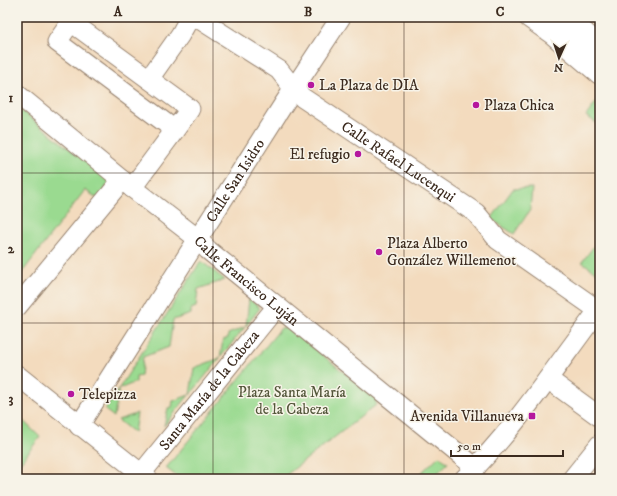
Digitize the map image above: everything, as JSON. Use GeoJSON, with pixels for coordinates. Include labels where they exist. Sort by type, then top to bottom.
{"type":"FeatureCollection","features":[{"type":"Feature","properties":{"kind":"highway"},"geometry":{"type":"LineString","coordinates":[[530,17],[554,34],[600,73]]}},
{"type":"Feature","properties":{"kind":"highway"},"geometry":{"type":"LineString","coordinates":[[565,17],[600,47]]}},
{"type":"Feature","properties":{"kind":"street"},"geometry":{"type":"LineString","coordinates":[[149,79],[190,17]]}},
{"type":"Feature","properties":{"kind":"street","name":"Calle Rafael Lucenqui"},"geometry":{"type":"LineString","coordinates":[[196,17],[278,70],[303,98],[476,213],[498,240],[599,309]]}},
{"type":"Feature","properties":{"kind":"street","name":"Calle San Isidro"},"geometry":{"type":"LineString","coordinates":[[79,426],[283,105],[341,17]]}},
{"type":"Feature","properties":{"kind":"street"},"geometry":{"type":"LineString","coordinates":[[17,307],[175,130],[190,109],[71,22],[57,42],[175,130]]}},
{"type":"Feature","properties":{"kind":"street","name":"Calle Francisco Luján"},"geometry":{"type":"LineString","coordinates":[[17,94],[127,184],[198,239],[208,250],[277,306],[470,473]]}},
{"type":"Feature","properties":{"kind":"street","name":"Santa María de la Cabeza"},"geometry":{"type":"LineString","coordinates":[[144,476],[277,306]]}},
{"type":"Feature","properties":{"kind":"street"},"geometry":{"type":"LineString","coordinates":[[470,473],[507,432],[599,309]]}},
{"type":"Feature","properties":{"kind":"street"},"geometry":{"type":"LineString","coordinates":[[17,375],[79,426],[144,476]]}},
{"type":"Feature","properties":{"kind":"street"},"geometry":{"type":"LineString","coordinates":[[548,379],[600,417]]}},
{"type":"Feature","properties":{"kind":"street"},"geometry":{"type":"LineString","coordinates":[[572,479],[600,444]]}},
{"type":"Feature","properties":{"kind":"green space"},"geometry":{"type":"Polygon","coordinates":[[[600,97],[600,126],[586,116],[600,97]]]}},
{"type":"Feature","properties":{"kind":"green space"},"geometry":{"type":"Polygon","coordinates":[[[17,107],[106,178],[109,182],[100,200],[85,190],[21,274],[17,271],[17,107]]]}},
{"type":"Feature","properties":{"kind":"green space"},"geometry":{"type":"Polygon","coordinates":[[[532,188],[530,210],[514,234],[491,219],[513,189],[532,188]]]}},
{"type":"Feature","properties":{"kind":"green space"},"geometry":{"type":"Polygon","coordinates":[[[600,238],[600,275],[582,262],[600,238]]]}},
{"type":"Feature","properties":{"kind":"green space"},"geometry":{"type":"Polygon","coordinates":[[[201,261],[225,280],[198,289],[196,307],[191,309],[191,314],[173,320],[169,347],[143,357],[141,376],[136,377],[136,382],[119,389],[114,417],[105,410],[201,261]]]}},
{"type":"Feature","properties":{"kind":"green space"},"geometry":{"type":"Polygon","coordinates":[[[249,299],[260,308],[246,326],[249,299]]]}},
{"type":"Feature","properties":{"kind":"green space"},"geometry":{"type":"Polygon","coordinates":[[[245,327],[220,358],[223,340],[228,338],[228,334],[245,327]]]}},
{"type":"Feature","properties":{"kind":"green space","name":"Plaza Santa María de la Cabeza"},"geometry":{"type":"Polygon","coordinates":[[[281,328],[291,330],[376,398],[376,405],[281,479],[180,479],[166,468],[281,328]]]}},
{"type":"Feature","properties":{"kind":"green space"},"geometry":{"type":"Polygon","coordinates":[[[220,358],[190,395],[194,368],[220,358]]]}},
{"type":"Feature","properties":{"kind":"green space"},"geometry":{"type":"Polygon","coordinates":[[[189,395],[164,426],[168,408],[172,407],[173,401],[189,395]]]}},
{"type":"Feature","properties":{"kind":"green space"},"geometry":{"type":"Polygon","coordinates":[[[137,413],[134,433],[118,420],[133,415],[137,413]]]}},
{"type":"Feature","properties":{"kind":"green space"},"geometry":{"type":"Polygon","coordinates":[[[17,415],[40,437],[17,467],[17,415]]]}},
{"type":"Feature","properties":{"kind":"green space"},"geometry":{"type":"Polygon","coordinates":[[[439,456],[448,463],[431,479],[426,479],[421,473],[439,456]]]}},
{"type":"Feature","properties":{"kind":"place","name":"La Plaza de DIA"},"geometry":{"type":"Point","coordinates":[311,85]}},
{"type":"Feature","properties":{"kind":"place","name":"Plaza Chica"},"geometry":{"type":"Point","coordinates":[476,105]}},
{"type":"Feature","properties":{"kind":"place","name":"El refugio"},"geometry":{"type":"Point","coordinates":[358,154]}},
{"type":"Feature","properties":{"kind":"place","name":"Plaza Alberto González Willemenot"},"geometry":{"type":"Point","coordinates":[379,252]}},
{"type":"Feature","properties":{"kind":"place","name":"Telepizza"},"geometry":{"type":"Point","coordinates":[71,394]}},
{"type":"Feature","properties":{"kind":"place","name":"Avenida Villanueva"},"geometry":{"type":"Point","coordinates":[532,416]}}]}
